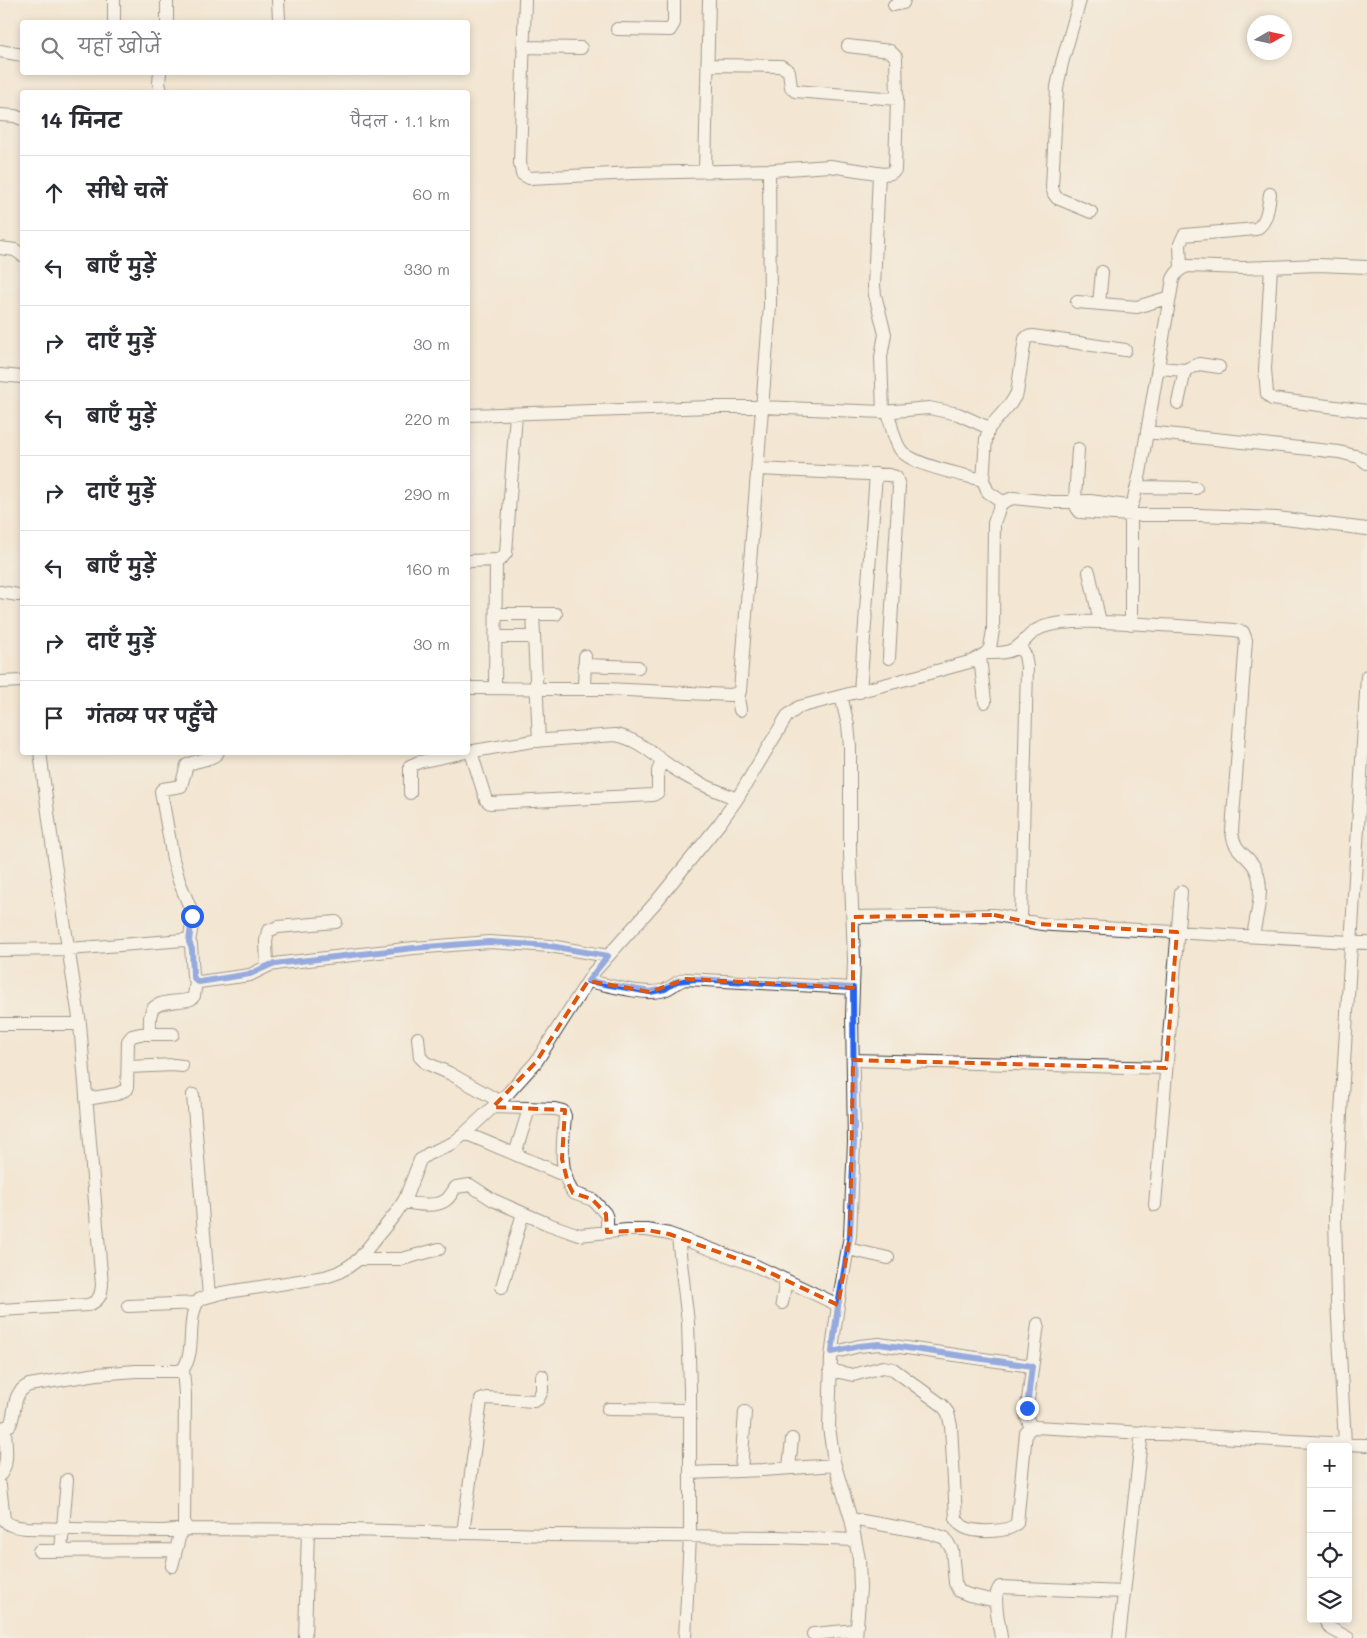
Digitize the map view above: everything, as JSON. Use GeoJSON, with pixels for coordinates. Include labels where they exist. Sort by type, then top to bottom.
{"type":"FeatureCollection","features":[{"type":"Feature","properties":{"kind":"street"},"geometry":{"type":"LineString","coordinates":[[114,0],[114,20]]}},
{"type":"Feature","properties":{"kind":"street"},"geometry":{"type":"LineString","coordinates":[[167,0],[167,20]]}},
{"type":"Feature","properties":{"kind":"street"},"geometry":{"type":"LineString","coordinates":[[278,0],[279,19]]}},
{"type":"Feature","properties":{"kind":"street"},"geometry":{"type":"LineString","coordinates":[[524,0],[520,163],[521,172],[524,176],[535,178],[769,170],[830,166],[878,174],[891,173],[895,170],[897,99],[897,62],[895,55],[888,50],[848,46]]}},
{"type":"Feature","properties":{"kind":"street"},"geometry":{"type":"LineString","coordinates":[[617,29],[670,30],[674,23],[674,0]]}},
{"type":"Feature","properties":{"kind":"street"},"geometry":{"type":"LineString","coordinates":[[705,172],[709,0]]}},
{"type":"Feature","properties":{"kind":"street"},"geometry":{"type":"LineString","coordinates":[[1080,0],[1064,53],[1057,87],[1052,191],[1057,198],[1091,212]]}},
{"type":"Feature","properties":{"kind":"street"},"geometry":{"type":"LineString","coordinates":[[524,48],[581,48]]}},
{"type":"Feature","properties":{"kind":"street"},"geometry":{"type":"LineString","coordinates":[[0,51],[20,54]]}},
{"type":"Feature","properties":{"kind":"street"},"geometry":{"type":"LineString","coordinates":[[708,65],[781,66],[789,70],[791,87],[795,92],[897,99]]}},
{"type":"Feature","properties":{"kind":"street"},"geometry":{"type":"LineString","coordinates":[[160,75],[161,90]]}},
{"type":"Feature","properties":{"kind":"street"},"geometry":{"type":"LineString","coordinates":[[0,115],[20,117]]}},
{"type":"Feature","properties":{"kind":"street"},"geometry":{"type":"LineString","coordinates":[[740,710],[738,698],[758,469],[771,276],[769,170]]}},
{"type":"Feature","properties":{"kind":"street"},"geometry":{"type":"LineString","coordinates":[[878,174],[874,295],[885,334],[881,357],[885,412],[894,436],[905,455],[924,464],[983,480]]}},
{"type":"Feature","properties":{"kind":"street"},"geometry":{"type":"LineString","coordinates":[[1181,268],[1180,244],[1184,235],[1256,229],[1261,226],[1264,220],[1270,194]]}},
{"type":"Feature","properties":{"kind":"street"},"geometry":{"type":"LineString","coordinates":[[0,248],[15,250],[20,254]]}},
{"type":"Feature","properties":{"kind":"street"},"geometry":{"type":"LineString","coordinates":[[1131,624],[1131,510],[1147,432],[1173,279],[1176,272],[1188,266],[1243,268],[1318,265],[1367,267]]}},
{"type":"Feature","properties":{"kind":"street"},"geometry":{"type":"LineString","coordinates":[[1271,267],[1265,369],[1266,394],[1272,398],[1367,411]]}},
{"type":"Feature","properties":{"kind":"street"},"geometry":{"type":"LineString","coordinates":[[1099,304],[1102,272]]}},
{"type":"Feature","properties":{"kind":"street"},"geometry":{"type":"LineString","coordinates":[[1077,302],[1137,306],[1170,297]]}},
{"type":"Feature","properties":{"kind":"street"},"geometry":{"type":"LineString","coordinates":[[1003,502],[988,492],[983,480],[986,439],[989,428],[1011,403],[1017,393],[1025,339],[1027,337],[1036,337],[1125,350]]}},
{"type":"Feature","properties":{"kind":"street"},"geometry":{"type":"LineString","coordinates":[[1158,368],[1184,370],[1198,364],[1219,367]]}},
{"type":"Feature","properties":{"kind":"street"},"geometry":{"type":"LineString","coordinates":[[1178,403],[1184,370]]}},
{"type":"Feature","properties":{"kind":"street"},"geometry":{"type":"LineString","coordinates":[[0,375],[20,377]]}},
{"type":"Feature","properties":{"kind":"street"},"geometry":{"type":"LineString","coordinates":[[470,415],[762,406],[885,412],[914,408],[938,409],[958,414],[989,428]]}},
{"type":"Feature","properties":{"kind":"street"},"geometry":{"type":"LineString","coordinates":[[470,560],[496,560],[504,556],[507,550],[516,414]]}},
{"type":"Feature","properties":{"kind":"street"},"geometry":{"type":"LineString","coordinates":[[1147,432],[1339,452],[1359,458],[1367,463]]}},
{"type":"Feature","properties":{"kind":"street"},"geometry":{"type":"LineString","coordinates":[[1075,500],[1078,449]]}},
{"type":"Feature","properties":{"kind":"street"},"geometry":{"type":"LineString","coordinates":[[758,469],[894,475],[898,480],[889,658]]}},
{"type":"Feature","properties":{"kind":"street"},"geometry":{"type":"LineString","coordinates":[[860,692],[876,474]]}},
{"type":"Feature","properties":{"kind":"street"},"geometry":{"type":"LineString","coordinates":[[1137,487],[1196,488]]}},
{"type":"Feature","properties":{"kind":"street"},"geometry":{"type":"LineString","coordinates":[[985,702],[983,655],[990,648],[993,630],[994,523],[997,512],[1003,502],[1008,499],[1020,498],[1052,502],[1075,500],[1127,506],[1131,510],[1277,518],[1367,529]]}},
{"type":"Feature","properties":{"kind":"street"},"geometry":{"type":"LineString","coordinates":[[495,688],[496,560]]}},
{"type":"Feature","properties":{"kind":"street"},"geometry":{"type":"LineString","coordinates":[[1089,572],[1100,622]]}},
{"type":"Feature","properties":{"kind":"street"},"geometry":{"type":"LineString","coordinates":[[0,592],[18,595]]}},
{"type":"Feature","properties":{"kind":"street"},"geometry":{"type":"LineString","coordinates":[[496,614],[556,614]]}},
{"type":"Feature","properties":{"kind":"street"},"geometry":{"type":"LineString","coordinates":[[533,614],[539,741]]}},
{"type":"Feature","properties":{"kind":"street"},"geometry":{"type":"LineString","coordinates":[[172,1566],[185,1529],[185,1394],[183,1369],[188,1358],[194,1308],[197,1303],[200,1299],[209,1296],[326,1276],[337,1273],[359,1259],[403,1202],[420,1160],[428,1154],[452,1143],[465,1133],[536,1062],[588,981],[679,875],[720,823],[737,799],[781,723],[799,706],[860,692],[964,663],[983,655],[1008,652],[1019,646],[1033,631],[1048,625],[1082,621],[1243,632],[1245,636],[1232,831],[1235,846],[1254,867],[1259,877],[1260,891],[1253,936]]}},
{"type":"Feature","properties":{"kind":"street"},"geometry":{"type":"LineString","coordinates":[[496,637],[534,637]]}},
{"type":"Feature","properties":{"kind":"street"},"geometry":{"type":"LineString","coordinates":[[1019,646],[1025,655],[1027,667],[1020,920]]}},
{"type":"Feature","properties":{"kind":"street"},"geometry":{"type":"LineString","coordinates":[[584,689],[584,661],[638,667]]}},
{"type":"Feature","properties":{"kind":"street"},"geometry":{"type":"LineString","coordinates":[[1339,1443],[1335,1215],[1367,676]]}},
{"type":"Feature","properties":{"kind":"street"},"geometry":{"type":"LineString","coordinates":[[0,682],[20,681]]}},
{"type":"Feature","properties":{"kind":"street"},"geometry":{"type":"LineString","coordinates":[[470,688],[584,689],[730,695],[740,691]]}},
{"type":"Feature","properties":{"kind":"street"},"geometry":{"type":"LineString","coordinates":[[812,1634],[856,1634],[860,1589],[859,1559],[851,1519],[835,1465],[829,1427],[830,1370],[838,1306],[850,1236],[854,1142],[850,746],[848,725],[841,696]]}},
{"type":"Feature","properties":{"kind":"street"},"geometry":{"type":"LineString","coordinates":[[470,752],[539,741],[615,734],[636,741],[683,774],[737,799]]}},
{"type":"Feature","properties":{"kind":"street"},"geometry":{"type":"LineString","coordinates":[[0,1310],[88,1305],[96,1302],[101,1296],[102,1284],[80,1024],[40,755]]}},
{"type":"Feature","properties":{"kind":"street"},"geometry":{"type":"LineString","coordinates":[[150,1034],[153,1008],[160,1004],[192,999],[196,981],[193,976],[192,949],[189,942],[192,925],[191,910],[173,860],[162,791],[163,789],[181,786],[187,765],[216,755]]}},
{"type":"Feature","properties":{"kind":"street"},"geometry":{"type":"LineString","coordinates":[[410,793],[410,766],[439,755]]}},
{"type":"Feature","properties":{"kind":"street"},"geometry":{"type":"LineString","coordinates":[[469,755],[486,800],[494,803],[653,795],[658,792],[658,771],[662,761]]}},
{"type":"Feature","properties":{"kind":"street"},"geometry":{"type":"LineString","coordinates":[[1155,1206],[1181,892]]}},
{"type":"Feature","properties":{"kind":"street"},"geometry":{"type":"LineString","coordinates":[[853,917],[994,915],[1044,925],[1367,943]]}},
{"type":"Feature","properties":{"kind":"street"},"geometry":{"type":"LineString","coordinates":[[267,966],[266,941],[268,931],[278,927],[336,922]]}},
{"type":"Feature","properties":{"kind":"street"},"geometry":{"type":"LineString","coordinates":[[0,950],[69,949],[184,940],[189,942]]}},
{"type":"Feature","properties":{"kind":"street"},"geometry":{"type":"LineString","coordinates":[[196,981],[250,974],[267,966],[320,958],[489,942],[550,946],[608,956]]}},
{"type":"Feature","properties":{"kind":"street"},"geometry":{"type":"LineString","coordinates":[[588,981],[650,992],[661,991],[677,981],[691,979],[853,988]]}},
{"type":"Feature","properties":{"kind":"street"},"geometry":{"type":"LineString","coordinates":[[0,1024],[80,1024]]}},
{"type":"Feature","properties":{"kind":"street"},"geometry":{"type":"LineString","coordinates":[[86,1099],[125,1091],[128,1086],[129,1038],[136,1034],[173,1034]]}},
{"type":"Feature","properties":{"kind":"street"},"geometry":{"type":"LineString","coordinates":[[418,1038],[420,1057],[426,1063],[449,1073],[496,1104],[529,1109],[561,1110],[565,1113],[562,1159],[566,1176],[573,1193],[590,1198],[605,1213],[607,1232]]}},
{"type":"Feature","properties":{"kind":"street"},"geometry":{"type":"LineString","coordinates":[[853,1060],[1166,1068]]}},
{"type":"Feature","properties":{"kind":"street"},"geometry":{"type":"LineString","coordinates":[[128,1067],[182,1066]]}},
{"type":"Feature","properties":{"kind":"street"},"geometry":{"type":"LineString","coordinates":[[193,1095],[209,1296]]}},
{"type":"Feature","properties":{"kind":"street"},"geometry":{"type":"LineString","coordinates":[[515,1154],[529,1109]]}},
{"type":"Feature","properties":{"kind":"street"},"geometry":{"type":"LineString","coordinates":[[465,1133],[566,1176]]}},
{"type":"Feature","properties":{"kind":"street"},"geometry":{"type":"LineString","coordinates":[[403,1202],[420,1204],[439,1203],[447,1199],[456,1187],[466,1185],[474,1187],[492,1200],[578,1235],[647,1230],[678,1237],[754,1265],[838,1306]]}},
{"type":"Feature","properties":{"kind":"street"},"geometry":{"type":"LineString","coordinates":[[502,1287],[523,1213]]}},
{"type":"Feature","properties":{"kind":"street"},"geometry":{"type":"LineString","coordinates":[[678,1237],[688,1322],[690,1410],[690,1536],[685,1638]]}},
{"type":"Feature","properties":{"kind":"street"},"geometry":{"type":"LineString","coordinates":[[359,1259],[402,1259],[439,1249]]}},
{"type":"Feature","properties":{"kind":"street"},"geometry":{"type":"LineString","coordinates":[[848,1249],[888,1258]]}},
{"type":"Feature","properties":{"kind":"street"},"geometry":{"type":"LineString","coordinates":[[782,1303],[786,1280]]}},
{"type":"Feature","properties":{"kind":"street"},"geometry":{"type":"LineString","coordinates":[[128,1306],[197,1303]]}},
{"type":"Feature","properties":{"kind":"street"},"geometry":{"type":"LineString","coordinates":[[1031,1428],[1026,1415],[1038,1324]]}},
{"type":"Feature","properties":{"kind":"street"},"geometry":{"type":"LineString","coordinates":[[832,1352],[879,1344],[1032,1366]]}},
{"type":"Feature","properties":{"kind":"street"},"geometry":{"type":"LineString","coordinates":[[830,1370],[853,1374],[879,1368],[893,1369],[945,1409],[951,1426],[956,1518],[962,1526],[967,1528],[1006,1530],[1017,1523],[1023,1453],[1026,1433],[1031,1428],[1042,1426],[1323,1443]]}},
{"type":"Feature","properties":{"kind":"street"},"geometry":{"type":"LineString","coordinates":[[0,1475],[6,1463],[3,1428],[10,1425],[18,1394],[22,1389],[29,1385],[97,1374],[183,1369]]}},
{"type":"Feature","properties":{"kind":"street"},"geometry":{"type":"LineString","coordinates":[[463,1533],[481,1400],[487,1398],[534,1401],[538,1399],[542,1392],[542,1376]]}},
{"type":"Feature","properties":{"kind":"street"},"geometry":{"type":"LineString","coordinates":[[608,1410],[690,1410]]}},
{"type":"Feature","properties":{"kind":"street"},"geometry":{"type":"LineString","coordinates":[[741,1471],[745,1412]]}},
{"type":"Feature","properties":{"kind":"street"},"geometry":{"type":"LineString","coordinates":[[1119,1638],[1142,1432]]}},
{"type":"Feature","properties":{"kind":"street"},"geometry":{"type":"LineString","coordinates":[[789,1468],[792,1439]]}},
{"type":"Feature","properties":{"kind":"street"},"geometry":{"type":"LineString","coordinates":[[1352,1444],[1367,1445]]}},
{"type":"Feature","properties":{"kind":"street"},"geometry":{"type":"LineString","coordinates":[[690,1473],[835,1465]]}},
{"type":"Feature","properties":{"kind":"street"},"geometry":{"type":"LineString","coordinates":[[61,1551],[67,1480]]}},
{"type":"Feature","properties":{"kind":"street"},"geometry":{"type":"LineString","coordinates":[[0,1486],[4,1519],[7,1524],[27,1528],[308,1529],[855,1540]]}},
{"type":"Feature","properties":{"kind":"street"},"geometry":{"type":"LineString","coordinates":[[851,1519],[930,1533],[945,1538],[952,1550],[955,1583],[959,1591],[996,1601]]}},
{"type":"Feature","properties":{"kind":"street"},"geometry":{"type":"LineString","coordinates":[[305,1638],[308,1529]]}},
{"type":"Feature","properties":{"kind":"street"},"geometry":{"type":"LineString","coordinates":[[39,1551],[172,1550]]}},
{"type":"Feature","properties":{"kind":"street"},"geometry":{"type":"LineString","coordinates":[[1001,1638],[996,1601],[997,1590],[1005,1586],[1124,1592]]}},
{"type":"Feature","properties":{"kind":"street"},"geometry":{"type":"LineString","coordinates":[[1327,1623],[1330,1628],[1348,1638]]}},
{"type":"Feature","properties":{"kind":"highlighted area"},"geometry":{"type":"Polygon","coordinates":[[[994,915],[1037,924],[1177,932],[1166,1068],[853,1060],[850,1236],[838,1305],[754,1265],[669,1234],[647,1230],[607,1232],[606,1214],[592,1199],[573,1193],[568,1183],[562,1159],[565,1110],[493,1107],[536,1062],[588,981],[650,992],[686,979],[853,988],[853,917],[994,915]]]}},
{"type":"Feature","properties":{"kind":"route"},"geometry":{"type":"LineString","coordinates":[[192,916],[189,942],[192,949],[193,976],[199,982],[256,973],[270,965],[282,963],[414,948],[502,942],[550,946],[608,956],[588,981],[640,991],[661,991],[677,981],[696,979],[853,988],[854,1142],[850,1236],[832,1352],[879,1344],[1032,1366],[1027,1408]]}}]}
